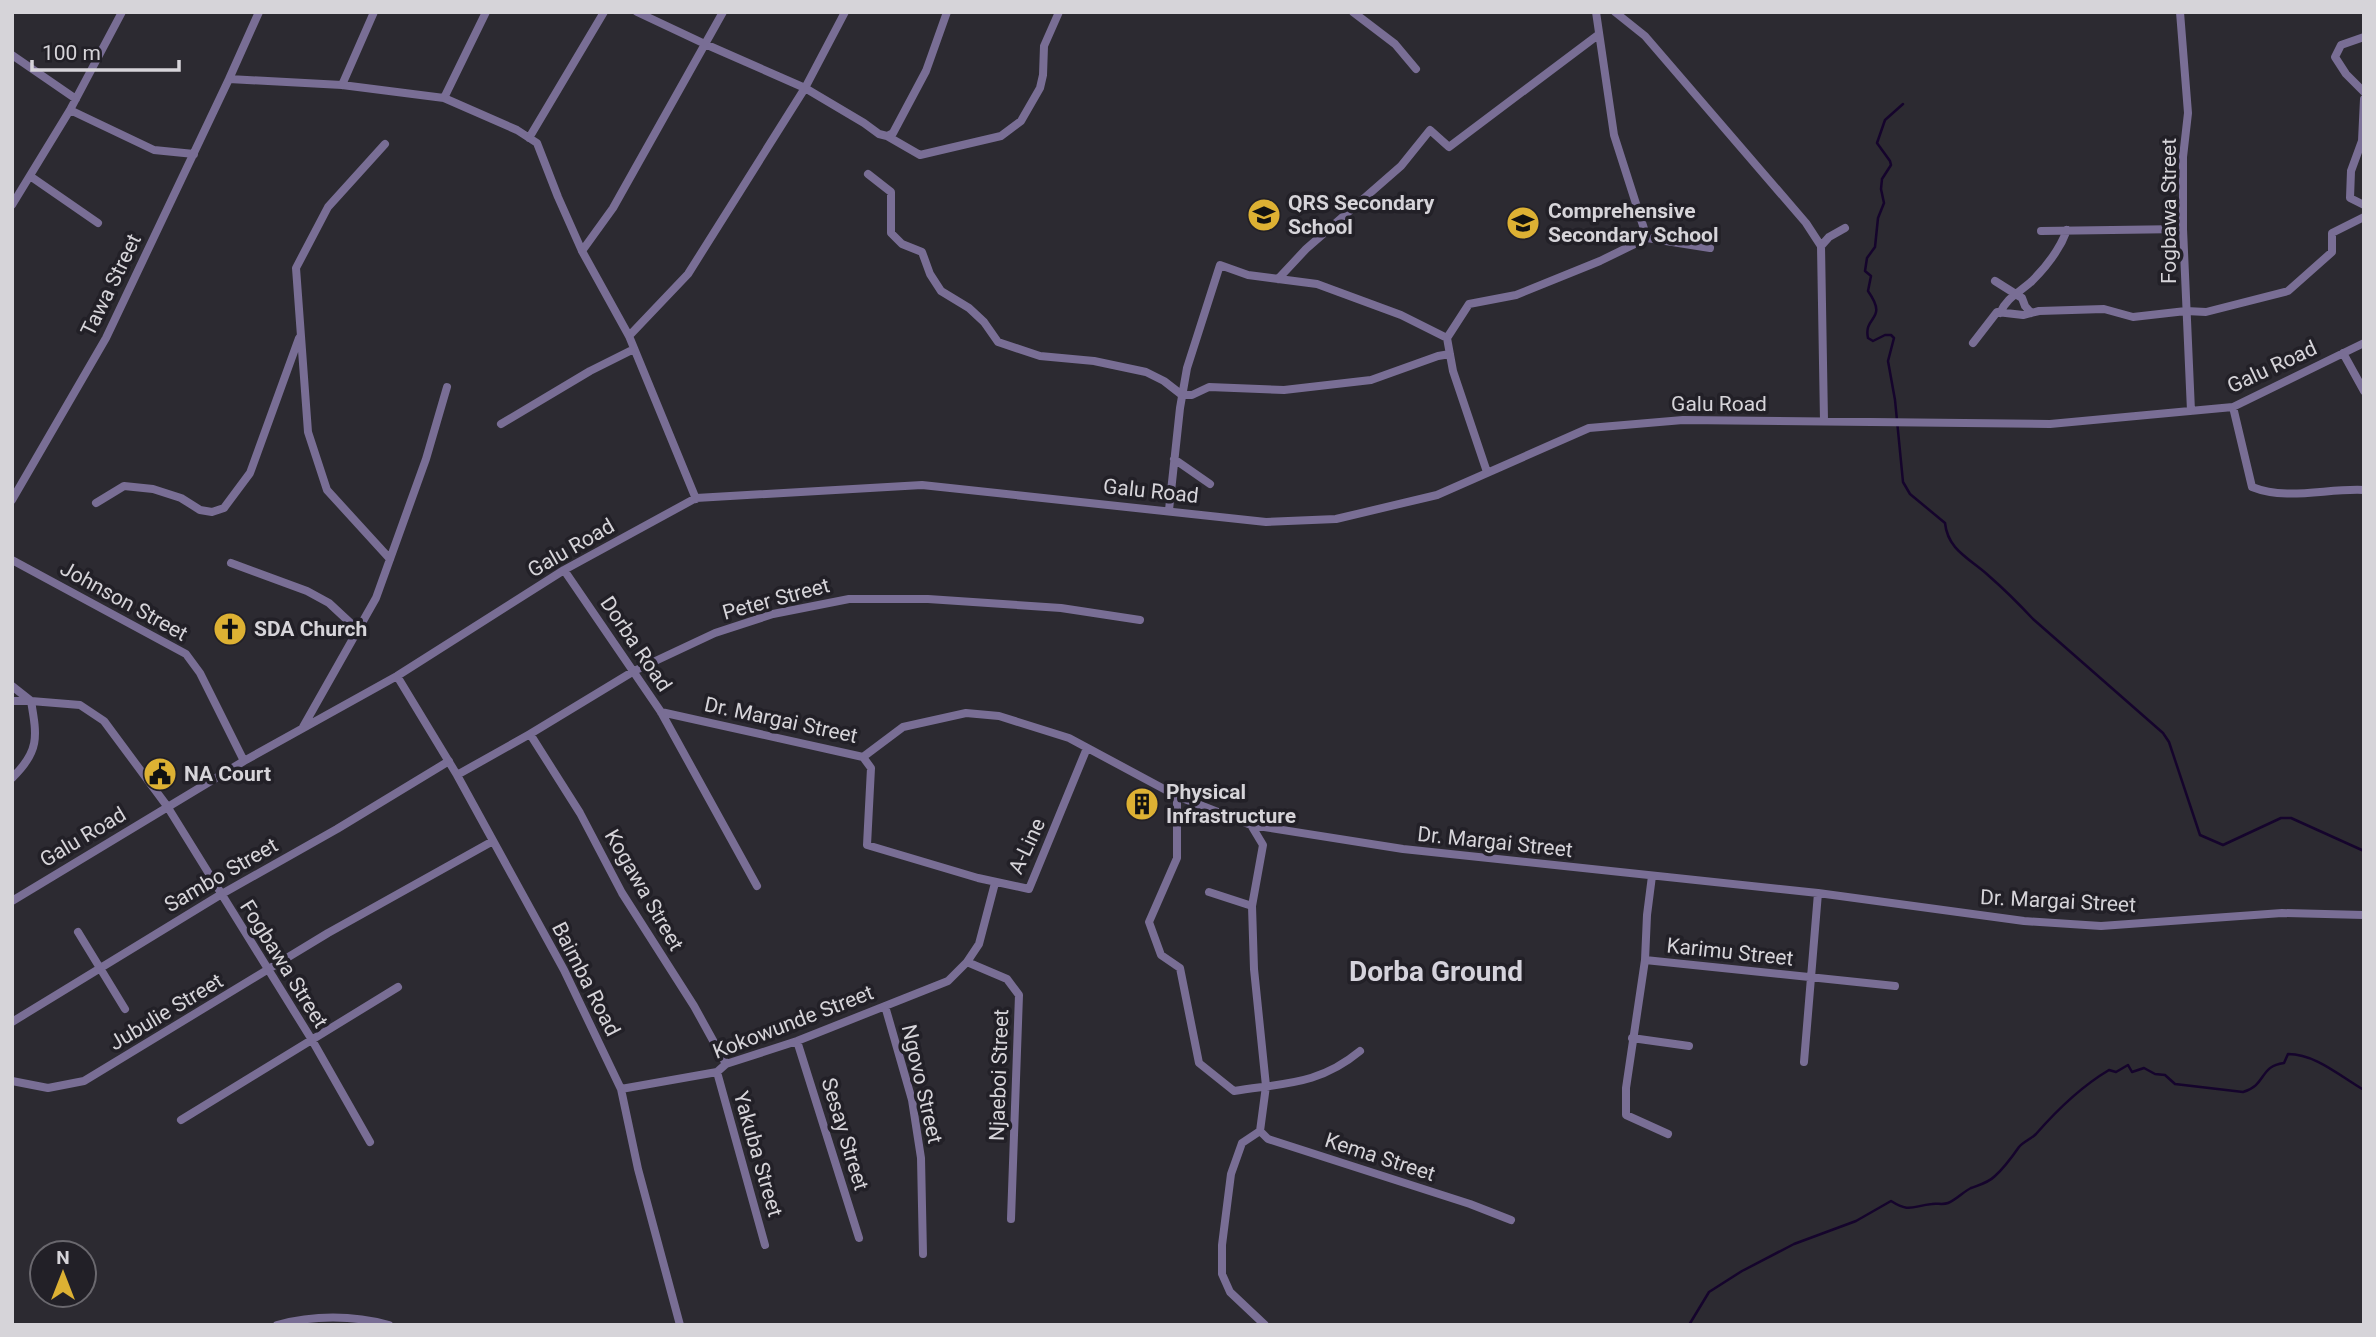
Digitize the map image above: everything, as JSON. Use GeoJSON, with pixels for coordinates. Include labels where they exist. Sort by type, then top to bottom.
{"type":"FeatureCollection","features":[{"type":"Feature","properties":{"kind":"street"},"geometry":{"type":"LineString","coordinates":[[12,205],[70,110],[122,12]]}},
{"type":"Feature","properties":{"kind":"street","name":"Tawa Street"},"geometry":{"type":"LineString","coordinates":[[12,500],[107,338],[259,12]]}},
{"type":"Feature","properties":{"kind":"street"},"geometry":{"type":"LineString","coordinates":[[342,85],[374,12]]}},
{"type":"Feature","properties":{"kind":"street"},"geometry":{"type":"LineString","coordinates":[[444,98],[486,12]]}},
{"type":"Feature","properties":{"kind":"street"},"geometry":{"type":"LineString","coordinates":[[529,138],[604,12]]}},
{"type":"Feature","properties":{"kind":"street"},"geometry":{"type":"LineString","coordinates":[[637,12],[805,88],[879,134],[920,155],[1001,136],[1021,121],[1040,88],[1044,46],[1059,12]]}},
{"type":"Feature","properties":{"kind":"street"},"geometry":{"type":"LineString","coordinates":[[582,251],[613,208],[723,12]]}},
{"type":"Feature","properties":{"kind":"street"},"geometry":{"type":"LineString","coordinates":[[629,336],[688,274],[805,88],[845,12]]}},
{"type":"Feature","properties":{"kind":"street"},"geometry":{"type":"LineString","coordinates":[[887,136],[893,132],[926,71],[947,12]]}},
{"type":"Feature","properties":{"kind":"street"},"geometry":{"type":"LineString","coordinates":[[1353,12],[1395,44],[1416,69]]}},
{"type":"Feature","properties":{"kind":"street"},"geometry":{"type":"LineString","coordinates":[[1596,12],[1614,135],[1647,238]]}},
{"type":"Feature","properties":{"kind":"street"},"geometry":{"type":"LineString","coordinates":[[1615,12],[1645,36],[1677,72],[1806,223],[1821,246],[1824,421]]}},
{"type":"Feature","properties":{"kind":"street","name":"Fogbawa Street"},"geometry":{"type":"LineString","coordinates":[[2180,12],[2188,113],[2183,157],[2183,229],[2191,411]]}},
{"type":"Feature","properties":{"kind":"street"},"geometry":{"type":"LineString","coordinates":[[1278,279],[1306,249],[1401,166],[1430,130],[1449,147],[1598,35]]}},
{"type":"Feature","properties":{"kind":"street"},"geometry":{"type":"LineString","coordinates":[[2364,37],[2341,45],[2335,57],[2346,74],[2364,92]]}},
{"type":"Feature","properties":{"kind":"street"},"geometry":{"type":"LineString","coordinates":[[12,55],[76,99]]}},
{"type":"Feature","properties":{"kind":"street"},"geometry":{"type":"LineString","coordinates":[[229,79],[342,85],[444,98],[517,130],[537,143],[582,251],[629,336],[696,498]]}},
{"type":"Feature","properties":{"kind":"street"},"geometry":{"type":"LineString","coordinates":[[2364,99],[2361,141],[2351,171],[2350,198],[2364,205]]}},
{"type":"Feature","properties":{"kind":"street"},"geometry":{"type":"LineString","coordinates":[[70,110],[153,150],[194,154]]}},
{"type":"Feature","properties":{"kind":"street"},"geometry":{"type":"LineString","coordinates":[[384,144],[328,207],[296,268],[308,432],[327,490],[390,559]]}},
{"type":"Feature","properties":{"kind":"street"},"geometry":{"type":"LineString","coordinates":[[868,174],[891,192],[891,233],[902,244],[922,252],[930,274],[941,290],[969,308],[984,322],[998,342],[1040,356],[1094,361],[1146,372],[1164,381],[1182,395],[1192,395],[1209,387],[1284,390],[1371,380],[1450,354]]}},
{"type":"Feature","properties":{"kind":"street"},"geometry":{"type":"LineString","coordinates":[[30,176],[98,223]]}},
{"type":"Feature","properties":{"kind":"street"},"geometry":{"type":"LineString","coordinates":[[1973,343],[1997,312],[2023,315],[2039,311],[2104,309],[2133,317],[2206,312],[2288,291],[2332,252],[2332,233],[2364,217]]}},
{"type":"Feature","properties":{"kind":"street"},"geometry":{"type":"LineString","coordinates":[[1821,246],[1829,237],[1845,228]]}},
{"type":"Feature","properties":{"kind":"street"},"geometry":{"type":"LineString","coordinates":[[2042,231],[2183,229]]}},
{"type":"Feature","properties":{"kind":"street"},"geometry":{"type":"LineString","coordinates":[[2000,313],[2006,300],[2034,280],[2060,248],[2067,230]]}},
{"type":"Feature","properties":{"kind":"street"},"geometry":{"type":"LineString","coordinates":[[1487,472],[1454,371],[1447,338],[1469,304],[1516,295],[1600,261],[1647,238],[1710,248]]}},
{"type":"Feature","properties":{"kind":"street"},"geometry":{"type":"LineString","coordinates":[[1169,510],[1187,368],[1220,265],[1248,275],[1317,284],[1401,315],[1447,338]]}},
{"type":"Feature","properties":{"kind":"street"},"geometry":{"type":"LineString","coordinates":[[1995,281],[2022,298],[2031,313]]}},
{"type":"Feature","properties":{"kind":"street"},"geometry":{"type":"LineString","coordinates":[[96,503],[124,486],[153,489],[181,498],[200,510],[212,512],[224,508],[250,474],[301,333]]}},
{"type":"Feature","properties":{"kind":"street","name":"Galu Road"},"geometry":{"type":"LineString","coordinates":[[12,901],[244,761],[397,676],[564,570],[696,498],[922,485],[1266,522],[1336,519],[1437,495],[1589,428],[1683,420],[2050,424],[2233,407],[2364,343]]}},
{"type":"Feature","properties":{"kind":"street"},"geometry":{"type":"LineString","coordinates":[[501,424],[590,371],[634,349]]}},
{"type":"Feature","properties":{"kind":"street"},"geometry":{"type":"LineString","coordinates":[[2343,353],[2364,391]]}},
{"type":"Feature","properties":{"kind":"street"},"geometry":{"type":"LineString","coordinates":[[2354,373],[2364,372]]}},
{"type":"Feature","properties":{"kind":"street"},"geometry":{"type":"LineString","coordinates":[[301,729],[376,598],[426,459],[447,387]]}},
{"type":"Feature","properties":{"kind":"street"},"geometry":{"type":"LineString","coordinates":[[2233,407],[2252,487],[2280,495],[2342,489],[2364,490]]}},
{"type":"Feature","properties":{"kind":"street"},"geometry":{"type":"LineString","coordinates":[[1174,459],[1210,484]]}},
{"type":"Feature","properties":{"kind":"street","name":"Johnson Street"},"geometry":{"type":"LineString","coordinates":[[12,560],[186,654],[200,673],[244,761]]}},
{"type":"Feature","properties":{"kind":"street"},"geometry":{"type":"LineString","coordinates":[[231,563],[307,591],[329,603],[358,630]]}},
{"type":"Feature","properties":{"kind":"street","name":"Dorba Road"},"geometry":{"type":"LineString","coordinates":[[564,570],[661,712],[757,886]]}},
{"type":"Feature","properties":{"kind":"street","name":"Peter Street"},"geometry":{"type":"LineString","coordinates":[[457,775],[634,671],[715,633],[773,614],[849,598],[928,598],[1061,608],[1140,620]]}},
{"type":"Feature","properties":{"kind":"street","name":"Baimba Road"},"geometry":{"type":"LineString","coordinates":[[397,676],[449,761],[565,970],[621,1089],[638,1169],[680,1325]]}},
{"type":"Feature","properties":{"kind":"street"},"geometry":{"type":"LineString","coordinates":[[12,687],[31,701],[36,729],[33,752],[12,778]]}},
{"type":"Feature","properties":{"kind":"street","name":"Fogbawa Street"},"geometry":{"type":"LineString","coordinates":[[12,701],[80,705],[104,721],[167,806],[312,1040],[370,1142]]}},
{"type":"Feature","properties":{"kind":"street","name":"Dr. Margai Street"},"geometry":{"type":"LineString","coordinates":[[661,712],[863,757],[903,727],[966,713],[999,716],[1069,738],[1177,796],[1251,825],[1403,849],[1818,893],[1981,916],[2101,926],[2281,914],[2364,915]]}},
{"type":"Feature","properties":{"kind":"street","name":"Kogawa Street"},"geometry":{"type":"LineString","coordinates":[[530,734],[580,813],[622,893],[694,1006],[726,1064]]}},
{"type":"Feature","properties":{"kind":"street","name":"A-Line"},"geometry":{"type":"LineString","coordinates":[[967,962],[979,944],[995,883],[1029,889],[1087,748]]}},
{"type":"Feature","properties":{"kind":"street"},"geometry":{"type":"LineString","coordinates":[[863,757],[871,768],[867,845],[995,883]]}},
{"type":"Feature","properties":{"kind":"street","name":"Sambo Street"},"geometry":{"type":"LineString","coordinates":[[12,1022],[220,895],[337,829],[449,761]]}},
{"type":"Feature","properties":{"kind":"street"},"geometry":{"type":"LineString","coordinates":[[1177,796],[1177,858],[1149,922],[1161,955],[1180,968],[1199,1063],[1234,1091],[1311,1079],[1342,1066],[1360,1051]]}},
{"type":"Feature","properties":{"kind":"street"},"geometry":{"type":"LineString","coordinates":[[1251,825],[1263,845],[1252,906],[1254,969],[1266,1086],[1260,1131],[1242,1143],[1231,1174],[1222,1245],[1222,1274],[1230,1292],[1265,1325]]}},
{"type":"Feature","properties":{"kind":"street","name":"Jubulie Street"},"geometry":{"type":"LineString","coordinates":[[12,1081],[48,1088],[84,1081],[328,933],[493,841]]}},
{"type":"Feature","properties":{"kind":"street","name":"Karimu Street"},"geometry":{"type":"LineString","coordinates":[[1652,876],[1645,960],[1895,986]]}},
{"type":"Feature","properties":{"kind":"street"},"geometry":{"type":"LineString","coordinates":[[1209,892],[1252,906]]}},
{"type":"Feature","properties":{"kind":"street"},"geometry":{"type":"LineString","coordinates":[[1804,1062],[1818,893]]}},
{"type":"Feature","properties":{"kind":"street"},"geometry":{"type":"LineString","coordinates":[[78,932],[125,1009]]}},
{"type":"Feature","properties":{"kind":"street"},"geometry":{"type":"LineString","coordinates":[[1645,960],[1632,1038],[1626,1115],[1668,1134]]}},
{"type":"Feature","properties":{"kind":"street","name":"Kokowunde Street"},"geometry":{"type":"LineString","coordinates":[[621,1089],[717,1072],[726,1064],[797,1041],[948,981],[967,962]]}},
{"type":"Feature","properties":{"kind":"street","name":"Njaeboi Street"},"geometry":{"type":"LineString","coordinates":[[967,962],[1007,979],[1019,995],[1011,1219]]}},
{"type":"Feature","properties":{"kind":"street"},"geometry":{"type":"LineString","coordinates":[[181,1120],[398,986]]}},
{"type":"Feature","properties":{"kind":"street","name":"Ngovo Street"},"geometry":{"type":"LineString","coordinates":[[885,1006],[912,1100],[922,1158],[923,1254]]}},
{"type":"Feature","properties":{"kind":"street"},"geometry":{"type":"LineString","coordinates":[[1632,1038],[1689,1046]]}},
{"type":"Feature","properties":{"kind":"street","name":"Sesay Street"},"geometry":{"type":"LineString","coordinates":[[797,1041],[859,1238]]}},
{"type":"Feature","properties":{"kind":"street","name":"Yakuba Street"},"geometry":{"type":"LineString","coordinates":[[717,1072],[765,1245]]}},
{"type":"Feature","properties":{"kind":"street","name":"Kema Street"},"geometry":{"type":"LineString","coordinates":[[1260,1131],[1268,1139],[1470,1204],[1511,1220]]}},
{"type":"Feature","properties":{"kind":"street"},"geometry":{"type":"LineString","coordinates":[[277,1325],[307,1319],[369,1320],[389,1325]]}},
{"type":"Feature","properties":{"kind":"waterway"},"geometry":{"type":"LineString","coordinates":[[1903,104],[1885,120],[1877,143],[1891,165],[1882,179],[1884,203],[1878,218],[1875,247],[1867,258],[1865,271],[1871,276],[1868,291],[1876,308],[1867,331],[1868,338],[1873,341],[1885,335],[1894,338],[1888,361],[1895,400],[1903,482],[1910,494],[1945,523],[1951,541],[1961,554],[1995,581],[2033,619],[2163,733],[2169,742],[2200,835],[2223,845],[2281,818],[2291,818],[2364,851]]}},
{"type":"Feature","properties":{"kind":"waterway"},"geometry":{"type":"LineString","coordinates":[[1689,1325],[1709,1292],[1794,1244],[1856,1221],[1891,1201],[1907,1208],[1946,1204],[1971,1188],[1983,1184],[2002,1170],[2021,1145],[2036,1134],[2070,1099],[2109,1070],[2116,1072],[2128,1065],[2132,1072],[2144,1068],[2155,1074],[2165,1075],[2175,1084],[2243,1092],[2256,1085],[2270,1068],[2284,1063],[2288,1054],[2318,1062],[2364,1090]]}},
{"type":"Feature","properties":{"kind":"place","name":"QRS Secondary School"},"geometry":{"type":"Point","coordinates":[1264,215]}},
{"type":"Feature","properties":{"kind":"place","name":"Comprehensive Secondary School"},"geometry":{"type":"Point","coordinates":[1523,223]}},
{"type":"Feature","properties":{"kind":"place","name":"SDA Church"},"geometry":{"type":"Point","coordinates":[230,629]}},
{"type":"Feature","properties":{"kind":"place","name":"NA Court"},"geometry":{"type":"Point","coordinates":[160,774]}},
{"type":"Feature","properties":{"kind":"place","name":"Physical Infrastructure"},"geometry":{"type":"Point","coordinates":[1142,804]}},
{"type":"Feature","properties":{"kind":"district","name":"Dorba Ground"},"geometry":{"type":"Point","coordinates":[1436,971]}}]}
